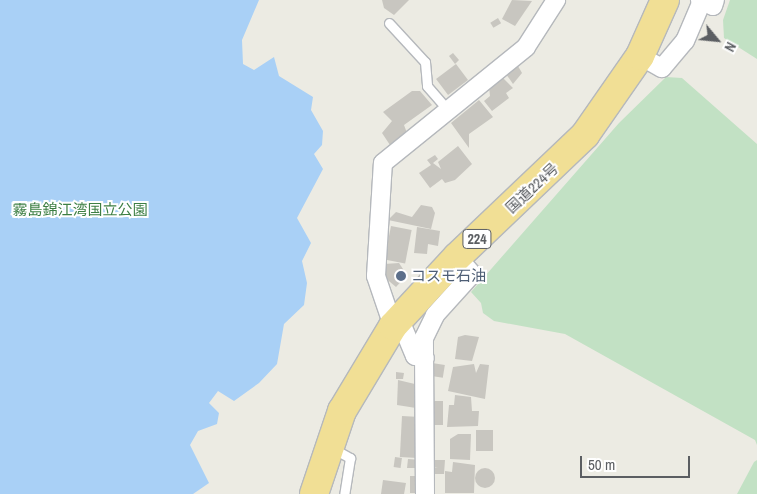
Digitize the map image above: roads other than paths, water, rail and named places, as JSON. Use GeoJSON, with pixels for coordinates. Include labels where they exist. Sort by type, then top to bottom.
{"type":"FeatureCollection","features":[{"type":"Feature","properties":{"kind":"highway","name":"国道224号"},"geometry":{"type":"LineString","coordinates":[[314,494],[328,446],[356,382],[396,322],[457,257],[585,135],[640,56],[665,0]]}},
{"type":"Feature","properties":{"kind":"street"},"geometry":{"type":"LineString","coordinates":[[425,358],[414,356],[396,322],[376,276],[383,163],[526,47],[556,0]]}},
{"type":"Feature","properties":{"kind":"street"},"geometry":{"type":"LineString","coordinates":[[640,56],[662,68],[685,41],[706,0]]}},
{"type":"Feature","properties":{"kind":"street"},"geometry":{"type":"LineString","coordinates":[[425,494],[424,338],[435,315],[472,274],[457,257]]}},
{"type":"Feature","properties":{"kind":"lane"},"geometry":{"type":"LineString","coordinates":[[389,23],[425,62],[427,86],[448,110]]}},
{"type":"Feature","properties":{"kind":"lane"},"geometry":{"type":"LineString","coordinates":[[328,446],[350,458],[344,494]]}},
{"type":"Feature","properties":{"kind":"water"},"geometry":{"type":"Polygon","coordinates":[[[0,0],[259,0],[242,40],[243,64],[254,70],[274,57],[279,76],[313,97],[311,110],[323,131],[322,145],[314,154],[323,169],[297,218],[311,243],[302,261],[307,283],[304,305],[284,324],[277,364],[259,383],[234,401],[218,391],[209,403],[219,413],[217,424],[198,431],[190,445],[209,483],[193,494],[0,494],[0,0]]]}},
{"type":"Feature","properties":{"kind":"place","name":"コスモ石油"},"geometry":{"type":"Point","coordinates":[401,276]}},
{"type":"Feature","properties":{"kind":"park label","name":"霧島錦江湾国立公園"},"geometry":{"type":"Point","coordinates":[80,210]}}]}
